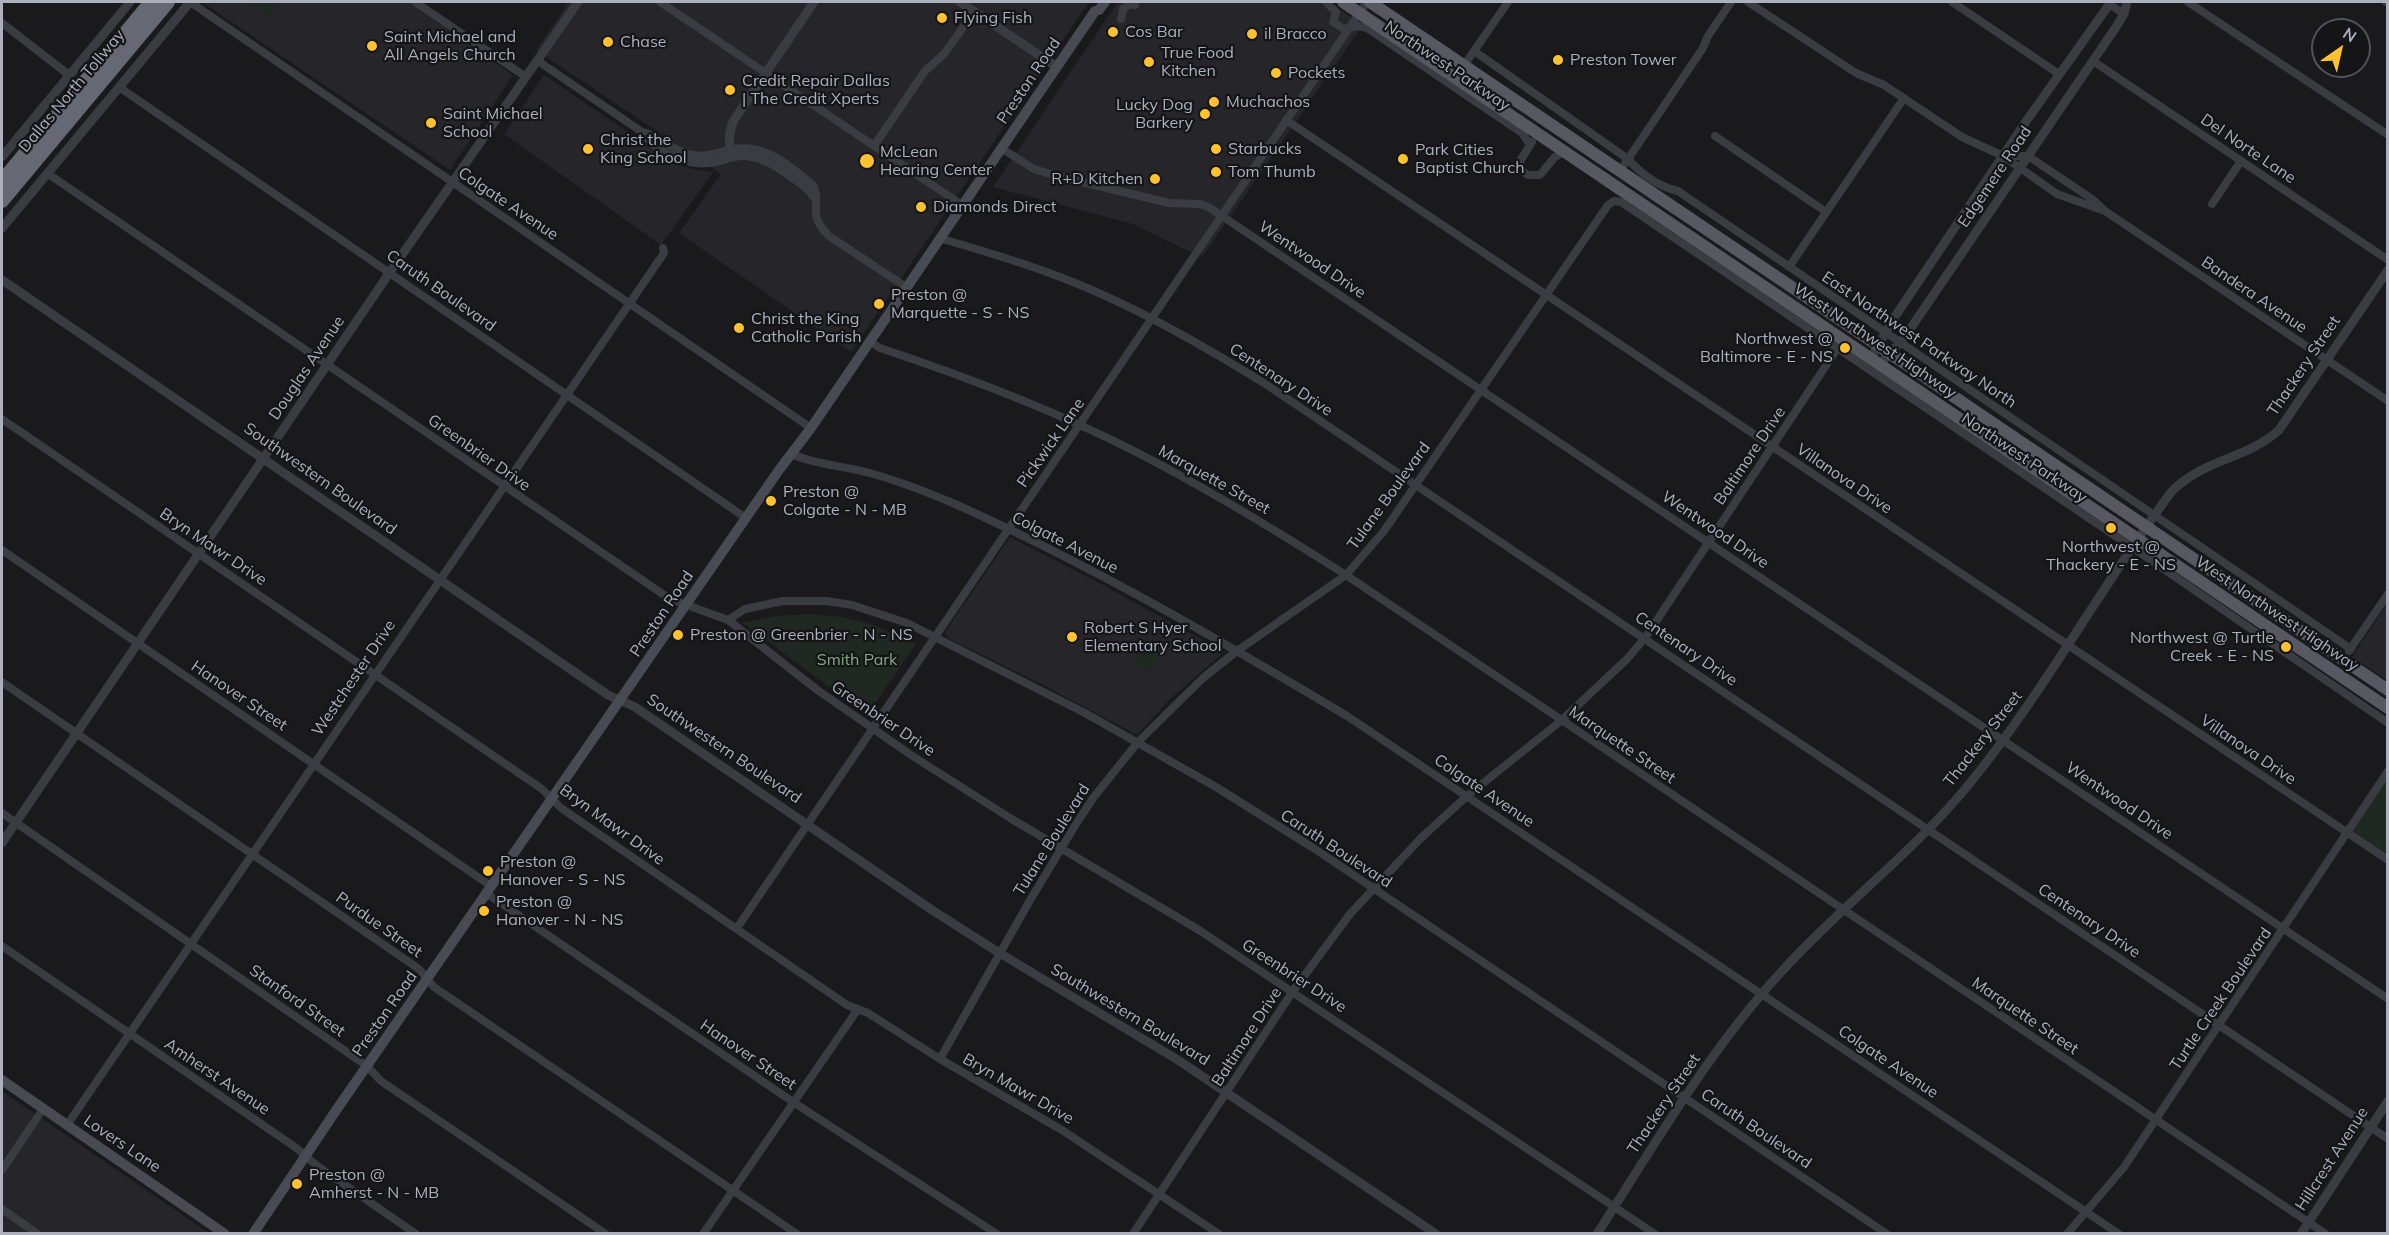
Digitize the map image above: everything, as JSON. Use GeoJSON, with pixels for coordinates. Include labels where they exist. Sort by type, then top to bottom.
{"type":"FeatureCollection","features":[{"type":"Feature","properties":{"kind":"highway","name":"Dallas North Tollway"},"geometry":{"type":"LineString","coordinates":[[2,181],[151,2]]}},
{"type":"Feature","properties":{"kind":"highway","name":"Dallas North Tollway"},"geometry":{"type":"LineString","coordinates":[[2,201],[168,2]]}},
{"type":"Feature","properties":{"kind":"main road","name":"West Northwest Highway"},"geometry":{"type":"LineString","coordinates":[[1343,2],[1365,5],[1464,66],[2388,690]]}},
{"type":"Feature","properties":{"kind":"main road","name":"Preston Road"},"geometry":{"type":"LineString","coordinates":[[253,1233],[551,798],[811,428],[1100,4]]}},
{"type":"Feature","properties":{"kind":"main road","name":"West Northwest Highway"},"geometry":{"type":"LineString","coordinates":[[1365,5],[1456,77],[1875,361],[2136,543],[2388,708]]}},
{"type":"Feature","properties":{"kind":"main road"},"geometry":{"type":"LineString","coordinates":[[1539,134],[1544,130],[1549,130],[1604,167],[1619,171]]}},
{"type":"Feature","properties":{"kind":"main road"},"geometry":{"type":"LineString","coordinates":[[2334,673],[2343,660]]}},
{"type":"Feature","properties":{"kind":"main road","name":"Lovers Lane"},"geometry":{"type":"LineString","coordinates":[[2,1080],[225,1233]]}},
{"type":"Feature","properties":{"kind":"street"},"geometry":{"type":"LineString","coordinates":[[2,228],[190,2]]}},
{"type":"Feature","properties":{"kind":"street","name":"Colgate Avenue"},"geometry":{"type":"LineString","coordinates":[[190,2],[811,428]]}},
{"type":"Feature","properties":{"kind":"street"},"geometry":{"type":"LineString","coordinates":[[415,2],[526,78]]}},
{"type":"Feature","properties":{"kind":"street","name":"Douglas Avenue"},"geometry":{"type":"LineString","coordinates":[[2,843],[390,272],[578,2]]}},
{"type":"Feature","properties":{"kind":"street"},"geometry":{"type":"LineString","coordinates":[[660,2],[962,205]]}},
{"type":"Feature","properties":{"kind":"street"},"geometry":{"type":"LineString","coordinates":[[730,153],[729,130],[814,2]]}},
{"type":"Feature","properties":{"kind":"street"},"geometry":{"type":"LineString","coordinates":[[963,2],[974,12],[1057,67]]}},
{"type":"Feature","properties":{"kind":"street","name":"Northwest Parkway"},"geometry":{"type":"LineString","coordinates":[[1326,2],[1334,8],[1333,22],[1347,30],[1359,26],[1367,28],[1522,133],[1530,145]]}},
{"type":"Feature","properties":{"kind":"street"},"geometry":{"type":"LineString","coordinates":[[1456,77],[1509,2]]}},
{"type":"Feature","properties":{"kind":"street"},"geometry":{"type":"LineString","coordinates":[[1619,171],[1703,48],[1708,36],[1731,2]]}},
{"type":"Feature","properties":{"kind":"street","name":"Bandera Avenue"},"geometry":{"type":"LineString","coordinates":[[1748,2],[1856,72],[1884,85],[1962,137],[2003,156],[2057,194],[2105,211]]}},
{"type":"Feature","properties":{"kind":"street"},"geometry":{"type":"LineString","coordinates":[[1952,2],[2059,74]]}},
{"type":"Feature","properties":{"kind":"street","name":"Edgemere Road"},"geometry":{"type":"LineString","coordinates":[[1875,361],[1890,354],[1900,344],[2093,61],[2124,14],[2127,2]]}},
{"type":"Feature","properties":{"kind":"street"},"geometry":{"type":"LineString","coordinates":[[2188,2],[2388,135]]}},
{"type":"Feature","properties":{"kind":"street"},"geometry":{"type":"LineString","coordinates":[[3,152],[69,75],[125,3]]}},
{"type":"Feature","properties":{"kind":"street"},"geometry":{"type":"LineString","coordinates":[[2110,3],[2124,14]]}},
{"type":"Feature","properties":{"kind":"street","name":"Edgemere Road"},"geometry":{"type":"LineString","coordinates":[[1875,361],[1877,346],[1884,333],[2059,74],[2110,3]]}},
{"type":"Feature","properties":{"kind":"street"},"geometry":{"type":"LineString","coordinates":[[1121,19],[1124,9],[1130,4],[1135,5]]}},
{"type":"Feature","properties":{"kind":"street","name":"Pickwick Lane"},"geometry":{"type":"LineString","coordinates":[[737,928],[1365,5]]}},
{"type":"Feature","properties":{"kind":"street"},"geometry":{"type":"LineString","coordinates":[[874,146],[925,71],[944,54],[974,12]]}},
{"type":"Feature","properties":{"kind":"street"},"geometry":{"type":"LineString","coordinates":[[2,22],[69,75]]}},
{"type":"Feature","properties":{"kind":"street","name":"East Northwest Parkway North"},"geometry":{"type":"LineString","coordinates":[[1474,51],[1628,159],[1638,171],[1663,188],[1678,191],[2351,649]]}},
{"type":"Feature","properties":{"kind":"street"},"geometry":{"type":"LineString","coordinates":[[538,61],[642,132],[673,157],[713,163],[730,153],[758,154],[806,188],[815,199],[817,222],[822,228],[906,287]]}},
{"type":"Feature","properties":{"kind":"street","name":"Del Norte Lane"},"geometry":{"type":"LineString","coordinates":[[2093,61],[2388,260]]}},
{"type":"Feature","properties":{"kind":"street","name":"Caruth Boulevard"},"geometry":{"type":"LineString","coordinates":[[119,87],[746,518]]}},
{"type":"Feature","properties":{"kind":"street"},"geometry":{"type":"LineString","coordinates":[[1789,267],[1904,98]]}},
{"type":"Feature","properties":{"kind":"street","name":"Villanova Drive"},"geometry":{"type":"LineString","coordinates":[[1286,120],[2388,860]]}},
{"type":"Feature","properties":{"kind":"street"},"geometry":{"type":"LineString","coordinates":[[1539,134],[1520,161],[1521,170],[1532,176],[1540,175],[1554,158],[1564,151]]}},
{"type":"Feature","properties":{"kind":"street"},"geometry":{"type":"LineString","coordinates":[[1715,136],[1826,212]]}},
{"type":"Feature","properties":{"kind":"street","name":"Wentwood Drive"},"geometry":{"type":"LineString","coordinates":[[1002,148],[1034,169],[1169,204],[1201,204],[1222,216],[2388,999]]}},
{"type":"Feature","properties":{"kind":"street","name":"Bandera Avenue"},"geometry":{"type":"LineString","coordinates":[[2003,156],[2028,156],[2092,199],[2105,211],[2388,401]]}},
{"type":"Feature","properties":{"kind":"street"},"geometry":{"type":"LineString","coordinates":[[2212,204],[2241,161]]}},
{"type":"Feature","properties":{"kind":"street","name":"Greenbrier Drive"},"geometry":{"type":"LineString","coordinates":[[47,173],[670,599],[728,620],[772,657],[872,729],[1010,818],[1186,922],[1655,1233]]}},
{"type":"Feature","properties":{"kind":"street","name":"Northwest Parkway"},"geometry":{"type":"LineString","coordinates":[[1614,201],[1621,202],[1837,349],[2136,543],[2388,723]]}},
{"type":"Feature","properties":{"kind":"street","name":"Tulane Boulevard"},"geometry":{"type":"LineString","coordinates":[[940,1059],[1061,849],[1093,798],[1138,742],[1203,678],[1237,651],[1346,575],[1384,531],[1608,205],[1614,201]]}},
{"type":"Feature","properties":{"kind":"street","name":"Centenary Drive"},"geometry":{"type":"LineString","coordinates":[[939,238],[1054,274],[1152,320],[1215,353],[1264,383],[2388,1138]]}},
{"type":"Feature","properties":{"kind":"street","name":"Westchester Drive"},"geometry":{"type":"LineString","coordinates":[[67,1125],[664,253],[663,248]]}},
{"type":"Feature","properties":{"kind":"street","name":"Thackery Street"},"geometry":{"type":"LineString","coordinates":[[1597,1233],[1725,1040],[1762,994],[1842,909],[1928,829],[2005,740],[2172,491],[2193,473],[2254,448],[2280,430],[2388,270]]}},
{"type":"Feature","properties":{"kind":"street","name":"Southwestern Boulevard"},"geometry":{"type":"LineString","coordinates":[[2,280],[608,695],[635,707],[1001,954],[1168,1054],[1436,1233]]}},
{"type":"Feature","properties":{"kind":"street","name":"Marquette Street"},"geometry":{"type":"LineString","coordinates":[[869,341],[880,348],[979,383],[1080,425],[1213,493],[1346,575],[2326,1233]]}},
{"type":"Feature","properties":{"kind":"street","name":"Baltimore Drive"},"geometry":{"type":"LineString","coordinates":[[1133,1233],[1293,991],[1329,941],[1372,888],[1421,838],[1467,796],[1562,720],[1626,660],[1645,638],[1837,349]]}},
{"type":"Feature","properties":{"kind":"street","name":"Bryn Mawr Drive"},"geometry":{"type":"LineString","coordinates":[[2,418],[542,789],[561,808],[847,1005],[858,1009],[1065,1132],[1219,1233]]}},
{"type":"Feature","properties":{"kind":"street","name":"Colgate Avenue"},"geometry":{"type":"LineString","coordinates":[[791,454],[807,461],[867,472],[954,504],[1126,589],[1237,651],[1347,716],[2119,1233]]}},
{"type":"Feature","properties":{"kind":"street","name":"Hanover Street"},"geometry":{"type":"LineString","coordinates":[[2,550],[313,763],[793,1102],[997,1233]]}},
{"type":"Feature","properties":{"kind":"street"},"geometry":{"type":"LineString","coordinates":[[2343,660],[2388,594]]}},
{"type":"Feature","properties":{"kind":"street","name":"Caruth Boulevard"},"geometry":{"type":"LineString","coordinates":[[728,620],[745,609],[783,601],[827,601],[880,613],[935,637],[1138,742],[1226,794],[1372,888],[1887,1233]]}},
{"type":"Feature","properties":{"kind":"street","name":"Purdue Street"},"geometry":{"type":"LineString","coordinates":[[2,682],[419,969],[434,987],[797,1233]]}},
{"type":"Feature","properties":{"kind":"street","name":"Turtle Creek Boulevard"},"geometry":{"type":"LineString","coordinates":[[2067,1233],[2124,1167],[2156,1121],[2388,771]]}},
{"type":"Feature","properties":{"kind":"street","name":"Stanford Street"},"geometry":{"type":"LineString","coordinates":[[2,813],[367,1066],[381,1081],[606,1233]]}},
{"type":"Feature","properties":{"kind":"street","name":"Amherst Avenue"},"geometry":{"type":"LineString","coordinates":[[2,945],[296,1147],[316,1165],[416,1233]]}},
{"type":"Feature","properties":{"kind":"street"},"geometry":{"type":"LineString","coordinates":[[703,1233],[858,1009]]}},
{"type":"Feature","properties":{"kind":"street","name":"Hillcrest Avenue"},"geometry":{"type":"LineString","coordinates":[[2301,1233],[2388,1101]]}},
{"type":"Feature","properties":{"kind":"street"},"geometry":{"type":"LineString","coordinates":[[2,1170],[44,1109]]}},
{"type":"Feature","properties":{"kind":"street"},"geometry":{"type":"LineString","coordinates":[[2,1209],[38,1233]]}},
{"type":"Feature","properties":{"kind":"shaded area","name":"Saint Michael School"},"geometry":{"type":"Polygon","coordinates":[[[202,2],[408,2],[513,75],[450,170],[202,2]]]}},
{"type":"Feature","properties":{"kind":"shaded area"},"geometry":{"type":"Polygon","coordinates":[[[565,2],[1089,2],[851,352],[679,233],[721,174],[536,50],[564,9],[567,3],[565,2]]]}},
{"type":"Feature","properties":{"kind":"shaded area"},"geometry":{"type":"Polygon","coordinates":[[[1118,2],[1328,2],[1363,25],[1203,256],[1133,224],[993,187],[1118,2]]]}},
{"type":"Feature","properties":{"kind":"shaded area","name":"Christ the King School"},"geometry":{"type":"Polygon","coordinates":[[[544,75],[673,163],[713,172],[661,245],[504,134],[544,75]]]}},
{"type":"Feature","properties":{"kind":"shaded area","name":"Robert S Hyer Elementary School"},"geometry":{"type":"Polygon","coordinates":[[[1010,537],[1224,652],[1170,699],[1137,735],[948,638],[945,632],[1010,537]]]}},
{"type":"Feature","properties":{"kind":"shaded area"},"geometry":{"type":"Polygon","coordinates":[[[2387,604],[2387,680],[2352,657],[2387,604]]]}},
{"type":"Feature","properties":{"kind":"shaded area"},"geometry":{"type":"Polygon","coordinates":[[[2,1091],[35,1114],[209,1233],[2,1233],[2,1091]]]}},
{"type":"Feature","properties":{"kind":"green space"},"geometry":{"type":"Polygon","coordinates":[[[245,2],[279,2],[268,18],[245,2]]]}},
{"type":"Feature","properties":{"kind":"green space","name":"Smith Park"},"geometry":{"type":"Polygon","coordinates":[[[811,614],[842,617],[871,624],[916,644],[867,715],[743,623],[775,616],[811,614]]]}},
{"type":"Feature","properties":{"kind":"green space"},"geometry":{"type":"Polygon","coordinates":[[[1148,641],[1162,648],[1150,672],[1135,665],[1148,641]]]}},
{"type":"Feature","properties":{"kind":"green space"},"geometry":{"type":"Polygon","coordinates":[[[2387,775],[2387,855],[2351,831],[2387,775]]]}},
{"type":"Feature","properties":{"kind":"place","name":"Flying Fish"},"geometry":{"type":"Point","coordinates":[942,18]}},
{"type":"Feature","properties":{"kind":"place","name":"Cos Bar"},"geometry":{"type":"Point","coordinates":[1113,32]}},
{"type":"Feature","properties":{"kind":"place","name":"il Bracco"},"geometry":{"type":"Point","coordinates":[1252,34]}},
{"type":"Feature","properties":{"kind":"place","name":"Chase"},"geometry":{"type":"Point","coordinates":[608,42]}},
{"type":"Feature","properties":{"kind":"place","name":"Saint Michael and All Angels Church"},"geometry":{"type":"Point","coordinates":[372,46]}},
{"type":"Feature","properties":{"kind":"place","name":"Preston Tower"},"geometry":{"type":"Point","coordinates":[1558,60]}},
{"type":"Feature","properties":{"kind":"place","name":"True Food Kitchen"},"geometry":{"type":"Point","coordinates":[1149,62]}},
{"type":"Feature","properties":{"kind":"place","name":"Pockets"},"geometry":{"type":"Point","coordinates":[1276,73]}},
{"type":"Feature","properties":{"kind":"place","name":"Credit Repair Dallas | The Credit Xperts"},"geometry":{"type":"Point","coordinates":[730,90]}},
{"type":"Feature","properties":{"kind":"place","name":"Muchachos"},"geometry":{"type":"Point","coordinates":[1214,102]}},
{"type":"Feature","properties":{"kind":"place","name":"Lucky Dog Barkery"},"geometry":{"type":"Point","coordinates":[1205,114]}},
{"type":"Feature","properties":{"kind":"place","name":"Saint Michael School"},"geometry":{"type":"Point","coordinates":[431,123]}},
{"type":"Feature","properties":{"kind":"place","name":"Christ the King School"},"geometry":{"type":"Point","coordinates":[588,149]}},
{"type":"Feature","properties":{"kind":"place","name":"Starbucks"},"geometry":{"type":"Point","coordinates":[1216,149]}},
{"type":"Feature","properties":{"kind":"place","name":"Park Cities Baptist Church"},"geometry":{"type":"Point","coordinates":[1403,159]}},
{"type":"Feature","properties":{"kind":"place","name":"McLean Hearing Center"},"geometry":{"type":"Point","coordinates":[867,161]}},
{"type":"Feature","properties":{"kind":"place","name":"Tom Thumb"},"geometry":{"type":"Point","coordinates":[1216,172]}},
{"type":"Feature","properties":{"kind":"place","name":"R+D Kitchen"},"geometry":{"type":"Point","coordinates":[1155,179]}},
{"type":"Feature","properties":{"kind":"place","name":"Diamonds Direct"},"geometry":{"type":"Point","coordinates":[921,207]}},
{"type":"Feature","properties":{"kind":"place","name":"Preston @ Marquette - S - NS"},"geometry":{"type":"Point","coordinates":[879,304]}},
{"type":"Feature","properties":{"kind":"place","name":"Christ the King Catholic Parish"},"geometry":{"type":"Point","coordinates":[739,328]}},
{"type":"Feature","properties":{"kind":"place","name":"Northwest @ Baltimore - E - NS"},"geometry":{"type":"Point","coordinates":[1845,348]}},
{"type":"Feature","properties":{"kind":"place","name":"Preston @ Colgate - N - MB"},"geometry":{"type":"Point","coordinates":[771,501]}},
{"type":"Feature","properties":{"kind":"place","name":"Northwest @ Thackery - E - NS"},"geometry":{"type":"Point","coordinates":[2111,528]}},
{"type":"Feature","properties":{"kind":"place","name":"Preston @ Greenbrier - N - NS"},"geometry":{"type":"Point","coordinates":[678,635]}},
{"type":"Feature","properties":{"kind":"place","name":"Robert S Hyer Elementary School"},"geometry":{"type":"Point","coordinates":[1072,637]}},
{"type":"Feature","properties":{"kind":"place","name":"Northwest @ Turtle Creek - E - NS"},"geometry":{"type":"Point","coordinates":[2286,647]}},
{"type":"Feature","properties":{"kind":"place","name":"Preston @ Hanover - S - NS"},"geometry":{"type":"Point","coordinates":[488,871]}},
{"type":"Feature","properties":{"kind":"place","name":"Preston @ Hanover - N - NS"},"geometry":{"type":"Point","coordinates":[484,911]}},
{"type":"Feature","properties":{"kind":"place","name":"Preston @ Amherst - N - MB"},"geometry":{"type":"Point","coordinates":[297,1184]}}]}
